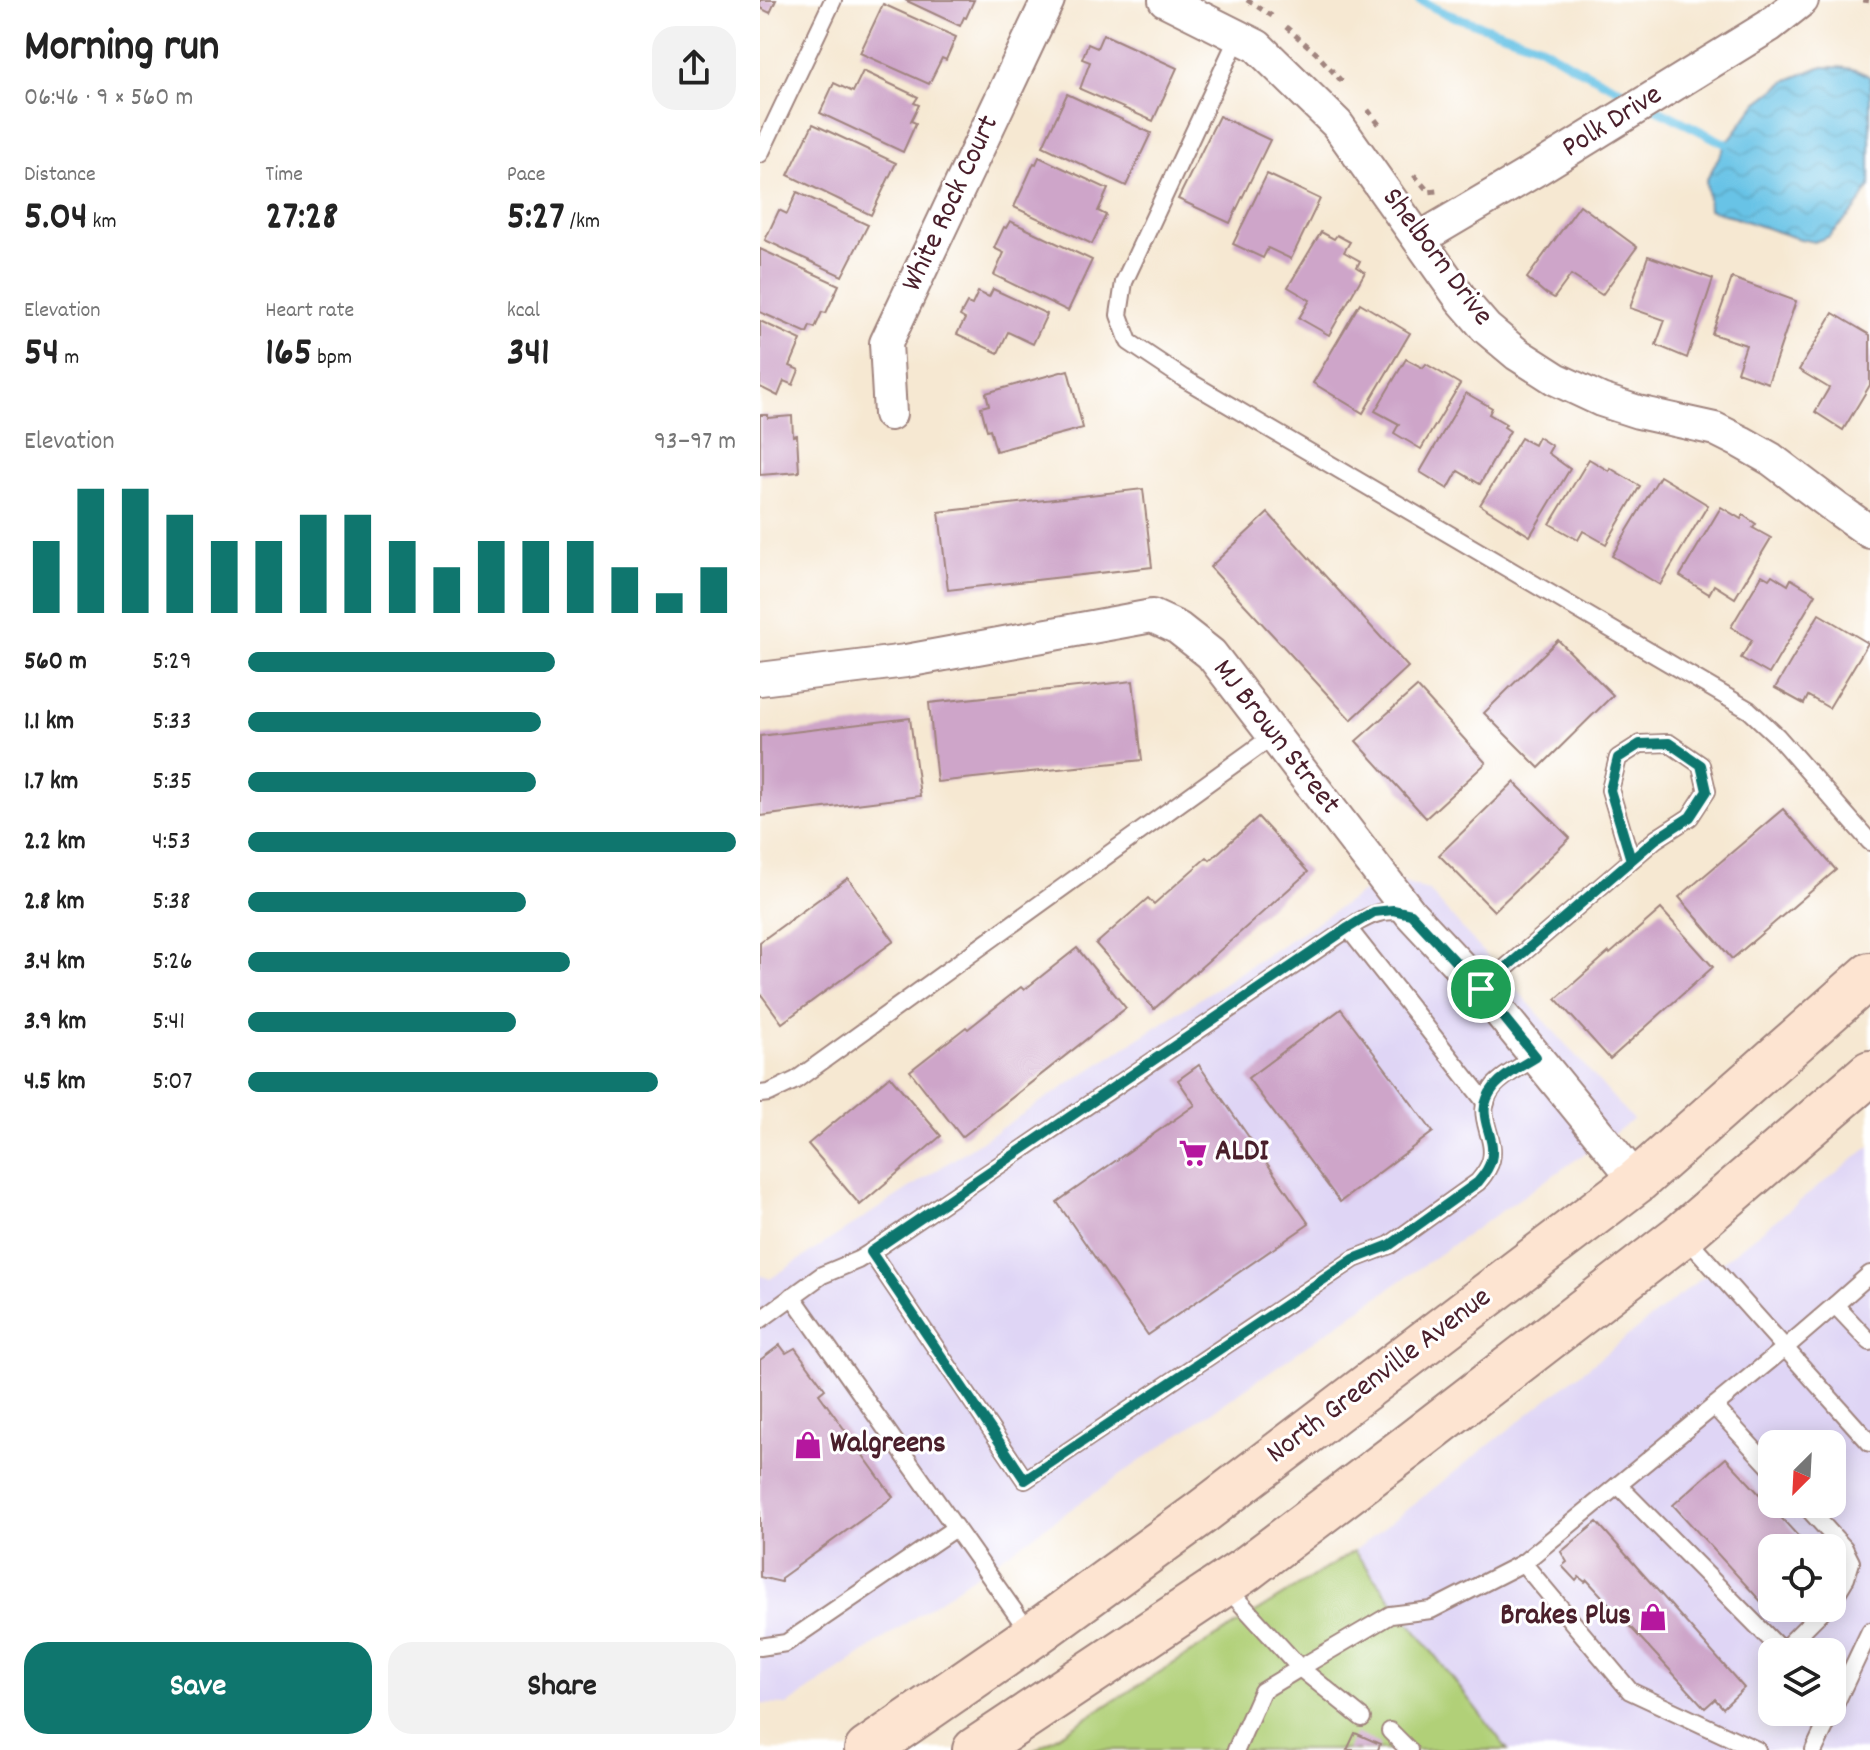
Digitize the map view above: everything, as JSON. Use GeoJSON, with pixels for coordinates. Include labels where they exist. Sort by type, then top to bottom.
{"type":"FeatureCollection","features":[{"type":"Feature","properties":{"kind":"main road","name":"North Greenville Avenue"},"geometry":{"type":"LineString","coordinates":[[867,1750],[1032,1636],[1201,1513],[1637,1181],[1870,975]]}},
{"type":"Feature","properties":{"kind":"main road"},"geometry":{"type":"LineString","coordinates":[[975,1750],[1223,1584],[1410,1445],[1683,1234],[1870,1073]]}},
{"type":"Feature","properties":{"kind":"main road"},"geometry":{"type":"LineString","coordinates":[[1637,1181],[1683,1234]]}},
{"type":"Feature","properties":{"kind":"street","name":"White Rock Court"},"geometry":{"type":"LineString","coordinates":[[890,414],[886,343],[1048,0]]}},
{"type":"Feature","properties":{"kind":"street","name":"Shelborn Drive"},"geometry":{"type":"LineString","coordinates":[[1165,0],[1257,46],[1337,124],[1461,299],[1486,328],[1517,354],[1556,379],[1601,400],[1638,412],[1715,429],[1741,442],[1771,459],[1870,532]]}},
{"type":"Feature","properties":{"kind":"street","name":"Polk Drive"},"geometry":{"type":"LineString","coordinates":[[1419,239],[1769,26],[1802,0]]}},
{"type":"Feature","properties":{"kind":"street","name":"MJ Brown Street"},"geometry":{"type":"LineString","coordinates":[[760,679],[906,661],[1152,616],[1178,628],[1211,654],[1411,914],[1481,989],[1637,1181]]}},
{"type":"Feature","properties":{"kind":"lane"},"geometry":{"type":"LineString","coordinates":[[760,154],[833,0]]}},
{"type":"Feature","properties":{"kind":"lane"},"geometry":{"type":"LineString","coordinates":[[1238,37],[1124,282],[1119,315],[1129,342],[1196,386],[1749,710],[1777,736],[1870,842]]}},
{"type":"Feature","properties":{"kind":"lane"},"geometry":{"type":"LineString","coordinates":[[760,1094],[796,1080],[1274,735]]}},
{"type":"Feature","properties":{"kind":"lane"},"geometry":{"type":"LineString","coordinates":[[1481,989],[1656,839],[1690,817],[1707,791],[1701,765],[1669,743],[1640,744],[1618,758],[1610,790],[1631,860]]}},
{"type":"Feature","properties":{"kind":"lane"},"geometry":{"type":"LineString","coordinates":[[760,1320],[822,1275],[871,1252],[1348,928],[1374,912],[1393,910],[1411,914]]}},
{"type":"Feature","properties":{"kind":"lane"},"geometry":{"type":"LineString","coordinates":[[1348,928],[1486,1103]]}},
{"type":"Feature","properties":{"kind":"lane"},"geometry":{"type":"LineString","coordinates":[[871,1252],[1025,1480],[1354,1259],[1390,1245],[1478,1182],[1491,1159],[1492,1146],[1484,1121],[1486,1103],[1494,1086],[1536,1057]]}},
{"type":"Feature","properties":{"kind":"lane"},"geometry":{"type":"LineString","coordinates":[[1683,1234],[1870,1443]]}},
{"type":"Feature","properties":{"kind":"lane"},"geometry":{"type":"LineString","coordinates":[[1236,1750],[1262,1691],[1390,1615],[1431,1610],[1523,1563],[1785,1348],[1870,1274]]}},
{"type":"Feature","properties":{"kind":"lane"},"geometry":{"type":"LineString","coordinates":[[792,1296],[1032,1636]]}},
{"type":"Feature","properties":{"kind":"lane"},"geometry":{"type":"LineString","coordinates":[[1835,1305],[1870,1342]]}},
{"type":"Feature","properties":{"kind":"lane"},"geometry":{"type":"LineString","coordinates":[[1714,1406],[1758,1454]]}},
{"type":"Feature","properties":{"kind":"lane"},"geometry":{"type":"LineString","coordinates":[[1618,1485],[1768,1638]]}},
{"type":"Feature","properties":{"kind":"lane"},"geometry":{"type":"LineString","coordinates":[[1817,1518],[1831,1534]]}},
{"type":"Feature","properties":{"kind":"lane"},"geometry":{"type":"LineString","coordinates":[[760,1647],[786,1643],[955,1528]]}},
{"type":"Feature","properties":{"kind":"lane"},"geometry":{"type":"LineString","coordinates":[[1846,1552],[1851,1562],[1846,1578]]}},
{"type":"Feature","properties":{"kind":"lane"},"geometry":{"type":"LineString","coordinates":[[1523,1563],[1630,1691],[1757,1750]]}},
{"type":"Feature","properties":{"kind":"lane"},"geometry":{"type":"LineString","coordinates":[[1223,1584],[1300,1668],[1362,1718]]}},
{"type":"Feature","properties":{"kind":"lane"},"geometry":{"type":"LineString","coordinates":[[1796,1638],[1811,1622]]}},
{"type":"Feature","properties":{"kind":"lane"},"geometry":{"type":"LineString","coordinates":[[1846,1672],[1870,1631]]}},
{"type":"Feature","properties":{"kind":"lane"},"geometry":{"type":"LineString","coordinates":[[1814,1750],[1825,1726]]}},
{"type":"Feature","properties":{"kind":"lane"},"geometry":{"type":"LineString","coordinates":[[1390,1731],[1409,1750]]}},
{"type":"Feature","properties":{"kind":"path"},"geometry":{"type":"LineString","coordinates":[[1863,0],[1870,1]]}},
{"type":"Feature","properties":{"kind":"shaded area"},"geometry":{"type":"Polygon","coordinates":[[[1386,877],[1429,891],[1633,1120],[788,1705],[760,1704],[760,1275],[770,1279],[1386,877]]]}},
{"type":"Feature","properties":{"kind":"shaded area"},"geometry":{"type":"Polygon","coordinates":[[[1870,1146],[1870,1750],[1508,1750],[1354,1551],[1870,1146]]]}},
{"type":"Feature","properties":{"kind":"green space"},"geometry":{"type":"Polygon","coordinates":[[[1354,1551],[1508,1750],[1035,1750],[1354,1551]]]}},
{"type":"Feature","properties":{"kind":"water"},"geometry":{"type":"Polygon","coordinates":[[[1820,67],[1852,69],[1870,77],[1870,186],[1856,209],[1828,237],[1814,242],[1709,209],[1706,181],[1726,144],[1756,104],[1788,80],[1820,67]]]}},
{"type":"Feature","properties":{"kind":"building"},"geometry":{"type":"Polygon","coordinates":[[[760,0],[776,0],[770,13],[760,8],[760,0]]]}},
{"type":"Feature","properties":{"kind":"building"},"geometry":{"type":"Polygon","coordinates":[[[905,0],[974,0],[960,26],[905,0]]]}},
{"type":"Feature","properties":{"kind":"building"},"geometry":{"type":"Polygon","coordinates":[[[883,4],[956,37],[946,60],[942,58],[929,84],[860,53],[883,4]]]}},
{"type":"Feature","properties":{"kind":"building"},"geometry":{"type":"Polygon","coordinates":[[[1103,34],[1177,68],[1153,121],[1080,89],[1090,62],[1082,59],[1088,44],[1097,48],[1103,34]]]}},
{"type":"Feature","properties":{"kind":"building"},"geometry":{"type":"Polygon","coordinates":[[[863,71],[918,97],[914,103],[919,105],[911,121],[916,123],[903,152],[820,113],[834,83],[853,92],[863,71]]]}},
{"type":"Feature","properties":{"kind":"building"},"geometry":{"type":"Polygon","coordinates":[[[1067,94],[1151,133],[1126,186],[1043,146],[1067,94]]]}},
{"type":"Feature","properties":{"kind":"building"},"geometry":{"type":"Polygon","coordinates":[[[1219,116],[1270,140],[1230,223],[1178,199],[1219,116]]]}},
{"type":"Feature","properties":{"kind":"building"},"geometry":{"type":"Polygon","coordinates":[[[813,124],[896,163],[871,215],[788,175],[813,124]]]}},
{"type":"Feature","properties":{"kind":"building"},"geometry":{"type":"Polygon","coordinates":[[[1039,157],[1108,189],[1098,211],[1106,215],[1092,244],[1014,207],[1039,157]]]}},
{"type":"Feature","properties":{"kind":"building"},"geometry":{"type":"Polygon","coordinates":[[[1267,174],[1320,199],[1291,259],[1268,248],[1263,258],[1233,244],[1267,174]]]}},
{"type":"Feature","properties":{"kind":"building"},"geometry":{"type":"Polygon","coordinates":[[[797,192],[868,225],[842,276],[765,240],[779,210],[787,214],[797,192]]]}},
{"type":"Feature","properties":{"kind":"building"},"geometry":{"type":"Polygon","coordinates":[[[1580,205],[1637,247],[1602,295],[1571,275],[1554,298],[1527,278],[1580,205]]]}},
{"type":"Feature","properties":{"kind":"building"},"geometry":{"type":"Polygon","coordinates":[[[1010,221],[1092,260],[1068,311],[994,275],[1004,253],[994,248],[1010,221]]]}},
{"type":"Feature","properties":{"kind":"building"},"geometry":{"type":"Polygon","coordinates":[[[1321,232],[1350,242],[1344,252],[1360,261],[1357,267],[1365,272],[1329,335],[1299,318],[1310,300],[1288,287],[1321,232]]]}},
{"type":"Feature","properties":{"kind":"building"},"geometry":{"type":"Polygon","coordinates":[[[760,249],[839,285],[815,328],[810,326],[807,333],[760,312],[760,249]]]}},
{"type":"Feature","properties":{"kind":"building"},"geometry":{"type":"Polygon","coordinates":[[[1648,256],[1713,279],[1687,358],[1656,345],[1665,320],[1630,308],[1648,256]]]}},
{"type":"Feature","properties":{"kind":"building"},"geometry":{"type":"Polygon","coordinates":[[[1732,278],[1796,301],[1768,383],[1737,372],[1746,345],[1712,334],[1732,278]]]}},
{"type":"Feature","properties":{"kind":"building"},"geometry":{"type":"Polygon","coordinates":[[[993,289],[1047,314],[1033,344],[1008,332],[998,353],[957,334],[965,319],[960,316],[967,303],[972,305],[978,292],[989,297],[993,289]]]}},
{"type":"Feature","properties":{"kind":"building"},"geometry":{"type":"Polygon","coordinates":[[[1360,303],[1410,333],[1363,413],[1313,383],[1360,303]]]}},
{"type":"Feature","properties":{"kind":"building"},"geometry":{"type":"Polygon","coordinates":[[[1833,313],[1870,335],[1870,385],[1843,430],[1815,412],[1829,388],[1799,370],[1833,313]]]}},
{"type":"Feature","properties":{"kind":"building"},"geometry":{"type":"Polygon","coordinates":[[[760,321],[801,340],[790,366],[799,370],[793,385],[784,381],[778,396],[760,387],[760,321]]]}},
{"type":"Feature","properties":{"kind":"building"},"geometry":{"type":"Polygon","coordinates":[[[1406,359],[1423,368],[1426,364],[1460,384],[1421,449],[1394,433],[1399,424],[1375,411],[1406,359]]]}},
{"type":"Feature","properties":{"kind":"building"},"geometry":{"type":"Polygon","coordinates":[[[1068,370],[1083,428],[996,451],[981,407],[989,405],[986,393],[1068,370]]]}},
{"type":"Feature","properties":{"kind":"building"},"geometry":{"type":"Polygon","coordinates":[[[1466,393],[1492,408],[1489,414],[1506,424],[1504,427],[1510,431],[1480,484],[1458,471],[1448,489],[1420,472],[1466,393]]]}},
{"type":"Feature","properties":{"kind":"building"},"geometry":{"type":"Polygon","coordinates":[[[760,415],[768,415],[768,418],[792,416],[793,436],[797,435],[799,472],[760,475],[760,415]]]}},
{"type":"Feature","properties":{"kind":"building"},"geometry":{"type":"Polygon","coordinates":[[[1538,437],[1552,446],[1548,453],[1570,469],[1530,536],[1480,505],[1521,438],[1534,445],[1538,437]]]}},
{"type":"Feature","properties":{"kind":"building"},"geometry":{"type":"Polygon","coordinates":[[[1589,459],[1640,486],[1606,544],[1583,531],[1578,540],[1550,524],[1589,459]]]}},
{"type":"Feature","properties":{"kind":"building"},"geometry":{"type":"Polygon","coordinates":[[[1660,476],[1708,505],[1660,585],[1612,556],[1660,476]]]}},
{"type":"Feature","properties":{"kind":"building"},"geometry":{"type":"Polygon","coordinates":[[[1143,489],[1152,567],[948,590],[939,512],[1143,489]]]}},
{"type":"Feature","properties":{"kind":"building"},"geometry":{"type":"Polygon","coordinates":[[[1721,507],[1741,519],[1743,515],[1756,524],[1753,528],[1771,538],[1735,598],[1714,585],[1709,594],[1680,576],[1721,507]]]}},
{"type":"Feature","properties":{"kind":"building"},"geometry":{"type":"Polygon","coordinates":[[[1268,513],[1408,667],[1351,720],[1210,567],[1268,513]]]}},
{"type":"Feature","properties":{"kind":"building"},"geometry":{"type":"Polygon","coordinates":[[[1762,575],[1769,579],[1772,575],[1788,585],[1791,579],[1816,594],[1769,674],[1741,658],[1752,640],[1731,627],[1762,575]]]}},
{"type":"Feature","properties":{"kind":"building"},"geometry":{"type":"Polygon","coordinates":[[[1819,614],[1868,643],[1829,708],[1808,696],[1804,704],[1775,688],[1819,614]]]}},
{"type":"Feature","properties":{"kind":"building"},"geometry":{"type":"Polygon","coordinates":[[[1558,640],[1613,695],[1539,768],[1484,713],[1558,640]]]}},
{"type":"Feature","properties":{"kind":"building"},"geometry":{"type":"Polygon","coordinates":[[[1133,681],[1142,760],[937,782],[929,703],[1133,681]]]}},
{"type":"Feature","properties":{"kind":"building"},"geometry":{"type":"Polygon","coordinates":[[[1417,687],[1486,763],[1426,818],[1356,741],[1417,687]]]}},
{"type":"Feature","properties":{"kind":"building"},"geometry":{"type":"Polygon","coordinates":[[[910,718],[920,796],[760,816],[760,736],[910,718]]]}},
{"type":"Feature","properties":{"kind":"building"},"geometry":{"type":"Polygon","coordinates":[[[1514,782],[1570,838],[1494,911],[1439,855],[1514,782]]]}},
{"type":"Feature","properties":{"kind":"building"},"geometry":{"type":"Polygon","coordinates":[[[1783,809],[1836,870],[1732,959],[1679,897],[1783,809]]]}},
{"type":"Feature","properties":{"kind":"building"},"geometry":{"type":"Polygon","coordinates":[[[1258,817],[1308,872],[1154,1009],[1096,944],[1148,898],[1154,904],[1258,817]]]}},
{"type":"Feature","properties":{"kind":"building"},"geometry":{"type":"Polygon","coordinates":[[[848,878],[894,941],[782,1023],[760,993],[760,942],[848,878]]]}},
{"type":"Feature","properties":{"kind":"building"},"geometry":{"type":"Polygon","coordinates":[[[1661,909],[1713,967],[1610,1059],[1556,999],[1661,909]]]}},
{"type":"Feature","properties":{"kind":"building"},"geometry":{"type":"Polygon","coordinates":[[[1077,948],[1126,1008],[962,1137],[910,1071],[1077,948]]]}},
{"type":"Feature","properties":{"kind":"building"},"geometry":{"type":"Polygon","coordinates":[[[1341,1009],[1433,1132],[1340,1202],[1248,1078],[1341,1009]]]}},
{"type":"Feature","properties":{"kind":"building","name":"ALDI"},"geometry":{"type":"Polygon","coordinates":[[[1199,1065],[1309,1224],[1148,1335],[1057,1202],[1195,1105],[1178,1080],[1199,1065]]]}},
{"type":"Feature","properties":{"kind":"building"},"geometry":{"type":"Polygon","coordinates":[[[890,1076],[941,1136],[860,1205],[808,1144],[890,1076]]]}},
{"type":"Feature","properties":{"kind":"building","name":"Walgreens"},"geometry":{"type":"Polygon","coordinates":[[[780,1345],[786,1353],[795,1348],[825,1389],[819,1394],[893,1497],[781,1578],[781,1582],[760,1577],[760,1360],[780,1345]]]}},
{"type":"Feature","properties":{"kind":"building"},"geometry":{"type":"Polygon","coordinates":[[[1726,1458],[1758,1493],[1758,1518],[1781,1518],[1796,1534],[1758,1534],[1758,1598],[1673,1505],[1726,1458]]]}},
{"type":"Feature","properties":{"kind":"building"},"geometry":{"type":"Polygon","coordinates":[[[1597,1522],[1744,1688],[1723,1708],[1715,1699],[1705,1708],[1587,1580],[1585,1582],[1579,1577],[1576,1581],[1562,1566],[1567,1562],[1561,1552],[1597,1522]]]}},
{"type":"Feature","properties":{"kind":"building"},"geometry":{"type":"Polygon","coordinates":[[[1355,1733],[1380,1744],[1378,1750],[1347,1750],[1355,1733]]]}},
{"type":"Feature","properties":{"kind":"waterway"},"geometry":{"type":"LineString","coordinates":[[1419,0],[1447,14],[1538,45],[1638,99]]}},
{"type":"Feature","properties":{"kind":"waterway"},"geometry":{"type":"LineString","coordinates":[[1651,106],[1726,144]]}},
{"type":"Feature","properties":{"kind":"place","name":"ALDI"},"geometry":{"type":"Point","coordinates":[1193,1153]}},
{"type":"Feature","properties":{"kind":"place","name":"Walgreens"},"geometry":{"type":"Point","coordinates":[808,1445]}},
{"type":"Feature","properties":{"kind":"place","name":"Brakes Plus"},"geometry":{"type":"Point","coordinates":[1653,1617]}},
{"type":"Feature","properties":{"kind":"route"},"geometry":{"type":"LineString","coordinates":[[1481,989],[1536,1057],[1503,1078],[1488,1097],[1484,1121],[1492,1146],[1491,1159],[1478,1182],[1390,1245],[1354,1259],[1025,1480],[871,1252],[1374,912],[1393,910],[1411,914],[1481,989],[1656,839],[1690,817],[1707,791],[1701,765],[1669,743],[1640,744],[1618,758],[1610,790],[1631,860],[1481,989]]}}]}
